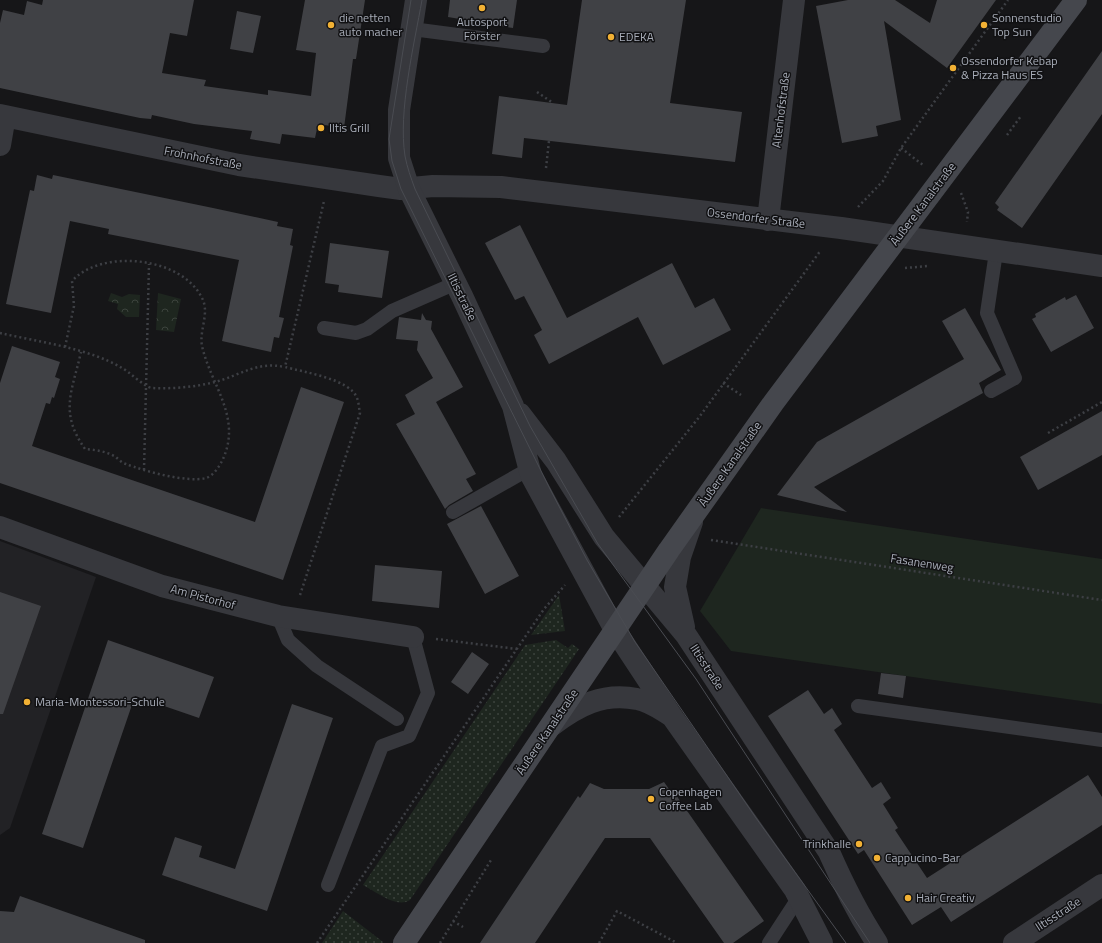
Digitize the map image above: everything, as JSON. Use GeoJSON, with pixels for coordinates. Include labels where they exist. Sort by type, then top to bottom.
{"type":"FeatureCollection","features":[{"type":"Feature","properties":{"kind":"main road","name":"Äußere Kanalstraße"},"geometry":{"type":"LineString","coordinates":[[404,943],[694,515],[779,396],[1076,0]]}},
{"type":"Feature","properties":{"kind":"street","name":"Iltisstraße"},"geometry":{"type":"LineString","coordinates":[[416,0],[399,110],[399,158],[409,189],[456,283],[513,406],[531,475],[615,630],[671,715],[798,897],[822,943]]}},
{"type":"Feature","properties":{"kind":"street","name":"Altenhofstraße"},"geometry":{"type":"LineString","coordinates":[[768,220],[794,0]]}},
{"type":"Feature","properties":{"kind":"street","name":"Frohnhofstraße"},"geometry":{"type":"LineString","coordinates":[[2,116],[238,165],[409,189]]}},
{"type":"Feature","properties":{"kind":"street"},"geometry":{"type":"LineString","coordinates":[[0,145],[2,116]]}},
{"type":"Feature","properties":{"kind":"street","name":"Ossendorfer Straße"},"geometry":{"type":"LineString","coordinates":[[409,189],[434,186],[501,187],[841,228],[996,252],[1102,266]]}},
{"type":"Feature","properties":{"kind":"street","name":"Iltisstraße"},"geometry":{"type":"LineString","coordinates":[[513,406],[556,462],[604,537],[686,635],[830,852],[845,889],[860,917],[877,943]]}},
{"type":"Feature","properties":{"kind":"street"},"geometry":{"type":"LineString","coordinates":[[686,635],[675,587],[680,557],[694,515]]}},
{"type":"Feature","properties":{"kind":"street","name":"Am Pistorhof"},"geometry":{"type":"LineString","coordinates":[[0,527],[162,586],[285,617],[413,637]]}},
{"type":"Feature","properties":{"kind":"street"},"geometry":{"type":"LineString","coordinates":[[551,726],[571,711],[587,702],[621,697],[638,699],[671,715]]}},
{"type":"Feature","properties":{"kind":"street","name":"Iltisstraße"},"geometry":{"type":"LineString","coordinates":[[1014,943],[1102,885]]}},
{"type":"Feature","properties":{"kind":"lane"},"geometry":{"type":"LineString","coordinates":[[412,29],[543,46]]}},
{"type":"Feature","properties":{"kind":"lane"},"geometry":{"type":"LineString","coordinates":[[991,391],[1015,378],[987,313],[996,252]]}},
{"type":"Feature","properties":{"kind":"lane"},"geometry":{"type":"LineString","coordinates":[[324,328],[356,333],[367,329],[392,311],[456,283]]}},
{"type":"Feature","properties":{"kind":"lane"},"geometry":{"type":"LineString","coordinates":[[452,512],[529,469]]}},
{"type":"Feature","properties":{"kind":"lane"},"geometry":{"type":"LineString","coordinates":[[285,617],[288,640],[317,666],[397,719]]}},
{"type":"Feature","properties":{"kind":"lane"},"geometry":{"type":"LineString","coordinates":[[328,884],[382,746],[410,736],[428,693],[413,637]]}},
{"type":"Feature","properties":{"kind":"lane"},"geometry":{"type":"LineString","coordinates":[[858,706],[1102,740]]}},
{"type":"Feature","properties":{"kind":"lane"},"geometry":{"type":"LineString","coordinates":[[769,943],[798,897]]}},
{"type":"Feature","properties":{"kind":"path"},"geometry":{"type":"LineString","coordinates":[[604,537],[700,416],[822,249],[883,181],[901,148],[1008,0]]}},
{"type":"Feature","properties":{"kind":"path"},"geometry":{"type":"LineString","coordinates":[[537,92],[553,103]]}},
{"type":"Feature","properties":{"kind":"path"},"geometry":{"type":"LineString","coordinates":[[1002,141],[1025,110]]}},
{"type":"Feature","properties":{"kind":"path"},"geometry":{"type":"LineString","coordinates":[[285,367],[330,179]]}},
{"type":"Feature","properties":{"kind":"path"},"geometry":{"type":"LineString","coordinates":[[957,199],[966,187]]}},
{"type":"Feature","properties":{"kind":"path"},"geometry":{"type":"LineString","coordinates":[[904,268],[925,241]]}},
{"type":"Feature","properties":{"kind":"path"},"geometry":{"type":"LineString","coordinates":[[65,347],[74,306],[72,281],[78,275],[108,262],[133,261],[149,264],[174,272],[190,282],[202,299],[205,312],[202,344],[207,362],[227,409],[229,431],[227,450],[218,468],[206,478],[176,478],[124,464],[115,456],[108,453],[85,449],[75,435],[69,414],[69,401],[81,352]]}},
{"type":"Feature","properties":{"kind":"path"},"geometry":{"type":"LineString","coordinates":[[144,470],[149,264]]}},
{"type":"Feature","properties":{"kind":"path"},"geometry":{"type":"LineString","coordinates":[[0,333],[65,347],[81,352],[122,368],[150,388],[188,387],[216,382],[250,368],[272,364],[336,381],[357,397],[360,413],[285,617]]}},
{"type":"Feature","properties":{"kind":"path"},"geometry":{"type":"LineString","coordinates":[[723,383],[741,394]]}},
{"type":"Feature","properties":{"kind":"path"},"geometry":{"type":"LineString","coordinates":[[1048,433],[1102,402]]}},
{"type":"Feature","properties":{"kind":"path","name":"Fasanenweg"},"geometry":{"type":"LineString","coordinates":[[712,533],[708,540],[1102,600]]}},
{"type":"Feature","properties":{"kind":"path"},"geometry":{"type":"LineString","coordinates":[[317,943],[544,609],[581,567]]}},
{"type":"Feature","properties":{"kind":"path"},"geometry":{"type":"LineString","coordinates":[[413,637],[517,649]]}},
{"type":"Feature","properties":{"kind":"path"},"geometry":{"type":"LineString","coordinates":[[440,943],[495,854]]}},
{"type":"Feature","properties":{"kind":"path"},"geometry":{"type":"LineString","coordinates":[[599,943],[616,911],[676,943]]}},
{"type":"Feature","properties":{"kind":"path"},"geometry":{"type":"LineString","coordinates":[[453,921],[463,927]]}},
{"type":"Feature","properties":{"kind":"shaded area","name":"Maria-Montessori-Schule"},"geometry":{"type":"Polygon","coordinates":[[[0,541],[96,577],[10,828],[0,835],[0,541]]]}},
{"type":"Feature","properties":{"kind":"green space"},"geometry":{"type":"Polygon","coordinates":[[[111,293],[122,297],[129,294],[140,295],[139,317],[126,317],[117,309],[118,304],[108,301],[111,293]]]}},
{"type":"Feature","properties":{"kind":"green space"},"geometry":{"type":"Polygon","coordinates":[[[158,293],[181,299],[174,332],[156,330],[158,293]]]}},
{"type":"Feature","properties":{"kind":"green space"},"geometry":{"type":"Polygon","coordinates":[[[761,508],[1102,559],[1102,704],[731,651],[700,611],[761,508]]]}},
{"type":"Feature","properties":{"kind":"green space"},"geometry":{"type":"Polygon","coordinates":[[[559,595],[565,631],[531,635],[559,595]]]}},
{"type":"Feature","properties":{"kind":"green space"},"geometry":{"type":"Polygon","coordinates":[[[556,640],[568,648],[572,644],[579,649],[410,900],[405,902],[393,901],[363,885],[525,645],[556,640]]]}},
{"type":"Feature","properties":{"kind":"green space"},"geometry":{"type":"Polygon","coordinates":[[[343,911],[383,942],[322,943],[343,911]]]}},
{"type":"Feature","properties":{"kind":"building"},"geometry":{"type":"Polygon","coordinates":[[[43,0],[194,0],[187,36],[170,33],[162,73],[206,80],[204,86],[268,95],[268,90],[311,96],[316,53],[296,50],[305,0],[365,0],[356,59],[353,59],[344,128],[318,124],[315,138],[282,134],[280,144],[250,139],[252,131],[194,124],[152,115],[151,119],[140,118],[0,88],[0,23],[3,10],[24,15],[27,1],[42,5],[43,0]]]}},
{"type":"Feature","properties":{"kind":"building"},"geometry":{"type":"Polygon","coordinates":[[[450,0],[517,0],[513,28],[448,17],[450,0]]]}},
{"type":"Feature","properties":{"kind":"building"},"geometry":{"type":"Polygon","coordinates":[[[582,0],[686,0],[670,103],[742,112],[735,162],[524,138],[522,158],[492,154],[499,96],[567,105],[582,0]]]}},
{"type":"Feature","properties":{"kind":"building"},"geometry":{"type":"Polygon","coordinates":[[[848,0],[895,0],[930,23],[937,0],[996,0],[947,68],[884,21],[901,120],[876,126],[878,136],[842,143],[816,6],[848,0]]]}},
{"type":"Feature","properties":{"kind":"building"},"geometry":{"type":"Polygon","coordinates":[[[237,11],[261,16],[253,53],[230,49],[237,11]]]}},
{"type":"Feature","properties":{"kind":"building"},"geometry":{"type":"Polygon","coordinates":[[[1102,51],[1102,114],[1022,228],[997,210],[999,207],[995,203],[1102,51]]]}},
{"type":"Feature","properties":{"kind":"building"},"geometry":{"type":"Polygon","coordinates":[[[37,175],[52,179],[53,175],[213,208],[278,222],[277,226],[293,229],[290,245],[293,246],[279,317],[284,318],[279,338],[274,337],[271,352],[222,341],[239,260],[108,234],[109,229],[70,221],[51,313],[6,304],[30,190],[34,191],[37,175]]]}},
{"type":"Feature","properties":{"kind":"building"},"geometry":{"type":"Polygon","coordinates":[[[520,225],[567,318],[672,263],[695,308],[714,298],[731,330],[663,365],[638,317],[549,364],[534,335],[542,330],[524,296],[515,300],[485,243],[520,225]]]}},
{"type":"Feature","properties":{"kind":"building"},"geometry":{"type":"Polygon","coordinates":[[[330,243],[389,251],[382,298],[338,292],[339,285],[325,283],[330,243]]]}},
{"type":"Feature","properties":{"kind":"building"},"geometry":{"type":"Polygon","coordinates":[[[1076,295],[1094,328],[1051,352],[1032,319],[1036,317],[1035,314],[1065,297],[1066,300],[1076,295]]]}},
{"type":"Feature","properties":{"kind":"building"},"geometry":{"type":"Polygon","coordinates":[[[965,308],[1001,370],[979,383],[983,393],[814,487],[847,512],[777,495],[817,442],[964,359],[942,321],[965,308]]]}},
{"type":"Feature","properties":{"kind":"building"},"geometry":{"type":"Polygon","coordinates":[[[422,313],[426,320],[432,321],[431,329],[463,387],[436,402],[476,474],[466,479],[473,491],[449,505],[445,509],[396,424],[415,414],[405,395],[433,378],[417,350],[418,341],[396,339],[399,317],[421,320],[422,313]]]}},
{"type":"Feature","properties":{"kind":"building"},"geometry":{"type":"Polygon","coordinates":[[[12,346],[60,362],[55,377],[60,379],[54,398],[52,397],[50,404],[46,403],[32,446],[255,522],[301,387],[344,402],[283,580],[0,483],[0,383],[12,346]]]}},
{"type":"Feature","properties":{"kind":"building"},"geometry":{"type":"Polygon","coordinates":[[[1102,411],[1102,455],[1038,490],[1020,457],[1102,411]]]}},
{"type":"Feature","properties":{"kind":"building"},"geometry":{"type":"Polygon","coordinates":[[[481,506],[519,576],[485,594],[447,524],[481,506]]]}},
{"type":"Feature","properties":{"kind":"building"},"geometry":{"type":"Polygon","coordinates":[[[375,565],[442,571],[439,608],[372,601],[375,565]]]}},
{"type":"Feature","properties":{"kind":"building"},"geometry":{"type":"Polygon","coordinates":[[[0,592],[41,606],[3,714],[0,714],[0,592]]]}},
{"type":"Feature","properties":{"kind":"building"},"geometry":{"type":"Polygon","coordinates":[[[108,640],[214,677],[199,718],[135,696],[83,848],[42,834],[108,640]]]}},
{"type":"Feature","properties":{"kind":"building"},"geometry":{"type":"Polygon","coordinates":[[[472,652],[489,664],[468,694],[451,682],[472,652]]]}},
{"type":"Feature","properties":{"kind":"building"},"geometry":{"type":"Polygon","coordinates":[[[881,673],[906,676],[903,698],[878,694],[881,673]]]}},
{"type":"Feature","properties":{"kind":"building"},"geometry":{"type":"Polygon","coordinates":[[[808,690],[824,714],[832,708],[842,724],[834,730],[872,788],[881,782],[891,798],[883,804],[898,828],[895,830],[927,878],[1088,775],[1102,797],[1102,825],[951,922],[941,907],[912,925],[864,850],[858,854],[768,716],[808,690]]]}},
{"type":"Feature","properties":{"kind":"building"},"geometry":{"type":"Polygon","coordinates":[[[292,704],[333,718],[267,911],[162,875],[175,837],[202,846],[199,857],[235,869],[292,704]]]}},
{"type":"Feature","properties":{"kind":"building"},"geometry":{"type":"Polygon","coordinates":[[[664,782],[674,796],[676,795],[764,921],[733,943],[724,943],[650,838],[605,838],[535,943],[480,943],[578,796],[580,798],[590,783],[604,789],[649,789],[664,782]]]}},
{"type":"Feature","properties":{"kind":"building"},"geometry":{"type":"Polygon","coordinates":[[[20,896],[145,940],[145,943],[0,943],[0,911],[14,912],[20,896]]]}},
{"type":"Feature","properties":{"kind":"tram line"},"geometry":{"type":"LineString","coordinates":[[411,0],[389,139],[392,161],[401,189],[550,489],[587,560],[635,642],[756,818],[846,943]]}},
{"type":"Feature","properties":{"kind":"tram line"},"geometry":{"type":"LineString","coordinates":[[422,0],[405,99],[403,139],[405,156],[415,189],[530,426],[598,544],[696,679],[870,943]]}},
{"type":"Feature","properties":{"kind":"place","name":"Autosport Förster"},"geometry":{"type":"Point","coordinates":[482,8]}},
{"type":"Feature","properties":{"kind":"place","name":"die netten auto macher"},"geometry":{"type":"Point","coordinates":[331,25]}},
{"type":"Feature","properties":{"kind":"place","name":"Sonnenstudio Top Sun"},"geometry":{"type":"Point","coordinates":[984,25]}},
{"type":"Feature","properties":{"kind":"place","name":"EDEKA"},"geometry":{"type":"Point","coordinates":[611,37]}},
{"type":"Feature","properties":{"kind":"place","name":"Ossendorfer Kebap & Pizza Haus ES"},"geometry":{"type":"Point","coordinates":[953,68]}},
{"type":"Feature","properties":{"kind":"place","name":"Iltis Grill"},"geometry":{"type":"Point","coordinates":[321,128]}},
{"type":"Feature","properties":{"kind":"place","name":"Maria-Montessori-Schule"},"geometry":{"type":"Point","coordinates":[27,702]}},
{"type":"Feature","properties":{"kind":"place","name":"Copenhagen Coffee Lab"},"geometry":{"type":"Point","coordinates":[651,799]}},
{"type":"Feature","properties":{"kind":"place","name":"Trinkhalle"},"geometry":{"type":"Point","coordinates":[859,844]}},
{"type":"Feature","properties":{"kind":"place","name":"Cappucino-Bar"},"geometry":{"type":"Point","coordinates":[877,858]}},
{"type":"Feature","properties":{"kind":"place","name":"Hair Creativ"},"geometry":{"type":"Point","coordinates":[908,898]}}]}
